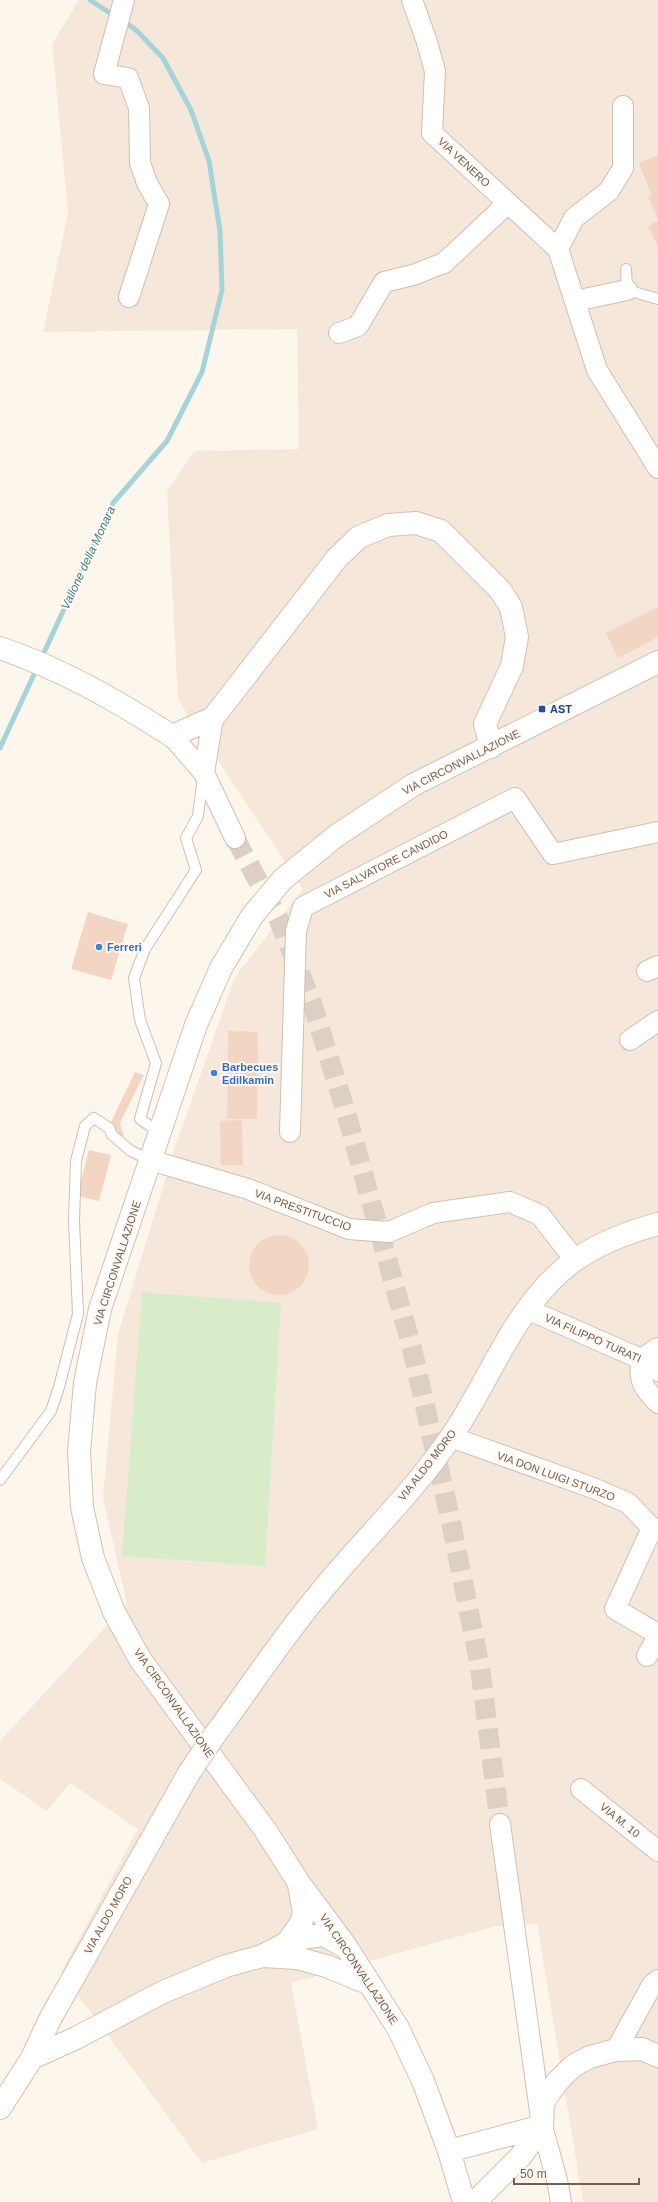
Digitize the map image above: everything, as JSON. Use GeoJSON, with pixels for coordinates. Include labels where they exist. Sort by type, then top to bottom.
{"type":"FeatureCollection","features":[{"type":"Feature","properties":{"kind":"street"},"geometry":{"type":"LineString","coordinates":[[124,0],[104,74],[128,78],[139,108],[140,163],[147,183],[159,204],[129,297]]}},
{"type":"Feature","properties":{"kind":"street","name":"VIA VENERO"},"geometry":{"type":"LineString","coordinates":[[412,0],[426,39],[435,71],[432,133],[558,249]]}},
{"type":"Feature","properties":{"kind":"street"},"geometry":{"type":"LineString","coordinates":[[623,106],[623,168],[608,191],[574,218],[558,249],[597,370],[658,468]]}},
{"type":"Feature","properties":{"kind":"street"},"geometry":{"type":"LineString","coordinates":[[339,333],[358,326],[384,282],[414,275],[444,263],[508,203]]}},
{"type":"Feature","properties":{"kind":"street"},"geometry":{"type":"LineString","coordinates":[[574,301],[627,290]]}},
{"type":"Feature","properties":{"kind":"street"},"geometry":{"type":"LineString","coordinates":[[204,773],[213,718],[337,558],[359,537],[388,525],[416,523],[441,531],[500,590],[511,607],[517,637],[512,666],[485,724],[491,747]]}},
{"type":"Feature","properties":{"kind":"street"},"geometry":{"type":"LineString","coordinates":[[0,648],[28,658],[83,682],[172,736],[204,773],[235,838]]}},
{"type":"Feature","properties":{"kind":"street","name":"VIA CIRCONVALLAZIONE"},"geometry":{"type":"LineString","coordinates":[[464,2202],[449,2151],[423,2081],[398,2028],[345,1945],[299,1883],[266,1831],[140,1659],[111,1606],[93,1558],[82,1506],[80,1452],[85,1383],[100,1309],[196,1025],[221,968],[252,916],[283,879],[336,836],[413,785],[658,662]]}},
{"type":"Feature","properties":{"kind":"street"},"geometry":{"type":"LineString","coordinates":[[172,736],[213,718]]}},
{"type":"Feature","properties":{"kind":"street","name":"VIA SALVATORE CANDIDO"},"geometry":{"type":"LineString","coordinates":[[290,1132],[296,931],[304,907],[515,798],[553,854],[658,832]]}},
{"type":"Feature","properties":{"kind":"street"},"geometry":{"type":"LineString","coordinates":[[630,1040],[658,1021]]}},
{"type":"Feature","properties":{"kind":"street","name":"VIA PRESTITUCCIO"},"geometry":{"type":"LineString","coordinates":[[150,1160],[248,1189],[349,1229],[389,1232],[433,1214],[510,1202],[540,1215],[575,1260]]}},
{"type":"Feature","properties":{"kind":"street","name":"VIA ALDO MORO"},"geometry":{"type":"LineString","coordinates":[[0,2108],[32,2058],[50,2019],[189,1773],[214,1736],[318,1595],[420,1478],[451,1437],[527,1309],[549,1284],[575,1260],[614,1240],[658,1224]]}},
{"type":"Feature","properties":{"kind":"street","name":"VIA FILIPPO TURATI"},"geometry":{"type":"LineString","coordinates":[[527,1309],[641,1359],[658,1371]]}},
{"type":"Feature","properties":{"kind":"street"},"geometry":{"type":"LineString","coordinates":[[658,1348],[641,1359],[639,1375],[648,1392],[658,1402]]}},
{"type":"Feature","properties":{"kind":"street","name":"VIA DON LUIGI STURZO"},"geometry":{"type":"LineString","coordinates":[[451,1437],[593,1488],[628,1503],[652,1528],[615,1609],[658,1635]]}},
{"type":"Feature","properties":{"kind":"street"},"geometry":{"type":"LineString","coordinates":[[647,1656],[658,1635]]}},
{"type":"Feature","properties":{"kind":"street","name":"VIA M. 10"},"geometry":{"type":"LineString","coordinates":[[581,1789],[658,1851]]}},
{"type":"Feature","properties":{"kind":"street"},"geometry":{"type":"LineString","coordinates":[[500,1824],[542,2126],[557,2180],[561,2202]]}},
{"type":"Feature","properties":{"kind":"street"},"geometry":{"type":"LineString","coordinates":[[292,1951],[304,1912],[299,1883]]}},
{"type":"Feature","properties":{"kind":"street"},"geometry":{"type":"LineString","coordinates":[[292,1951],[307,1937],[324,1935],[345,1945]]}},
{"type":"Feature","properties":{"kind":"street"},"geometry":{"type":"LineString","coordinates":[[32,2058],[76,2038],[163,1992],[226,1966],[262,1956],[292,1951],[370,1984]]}},
{"type":"Feature","properties":{"kind":"street"},"geometry":{"type":"LineString","coordinates":[[616,2050],[652,1985],[658,1980]]}},
{"type":"Feature","properties":{"kind":"street"},"geometry":{"type":"LineString","coordinates":[[475,2202],[521,2156],[542,2126],[544,2102],[558,2081],[573,2066],[590,2057],[616,2050],[642,2049],[658,2056]]}},
{"type":"Feature","properties":{"kind":"street"},"geometry":{"type":"LineString","coordinates":[[449,2151],[542,2126]]}},
{"type":"Feature","properties":{"kind":"lane"},"geometry":{"type":"LineString","coordinates":[[626,269],[627,290],[658,299]]}},
{"type":"Feature","properties":{"kind":"lane"},"geometry":{"type":"LineString","coordinates":[[160,1133],[140,1119],[156,1062],[140,1020],[134,978],[145,949],[196,870],[186,838],[198,816],[204,773]]}},
{"type":"Feature","properties":{"kind":"lane"},"geometry":{"type":"LineString","coordinates":[[0,1480],[51,1412],[78,1314],[74,1222],[76,1161],[85,1126],[94,1118],[109,1128],[112,1134],[131,1151],[150,1160]]}},
{"type":"Feature","properties":{"kind":"shaded area"},"geometry":{"type":"Polygon","coordinates":[[[79,0],[658,0],[658,2202],[583,2202],[537,1924],[496,1926],[291,1983],[318,2129],[202,2163],[61,1972],[138,1829],[70,1783],[47,1811],[0,1779],[0,1741],[127,1604],[103,1498],[118,1334],[176,1144],[235,977],[303,889],[178,700],[167,492],[194,451],[299,449],[297,329],[43,332],[68,212],[52,44],[79,0]]]}},
{"type":"Feature","properties":{"kind":"green space"},"geometry":{"type":"Polygon","coordinates":[[[142,1292],[281,1303],[265,1566],[122,1556],[142,1292]]]}},
{"type":"Feature","properties":{"kind":"building"},"geometry":{"type":"Polygon","coordinates":[[[658,155],[658,219],[648,197],[651,195],[639,163],[658,155]]]}},
{"type":"Feature","properties":{"kind":"building"},"geometry":{"type":"Polygon","coordinates":[[[658,221],[658,247],[648,226],[658,221]]]}},
{"type":"Feature","properties":{"kind":"building"},"geometry":{"type":"Polygon","coordinates":[[[658,607],[658,637],[618,658],[606,633],[658,607]]]}},
{"type":"Feature","properties":{"kind":"building","name":"Ferreri"},"geometry":{"type":"Polygon","coordinates":[[[88,912],[128,924],[111,980],[71,969],[88,912]]]}},
{"type":"Feature","properties":{"kind":"building"},"geometry":{"type":"Polygon","coordinates":[[[228,1031],[258,1032],[257,1119],[227,1119],[228,1031]]]}},
{"type":"Feature","properties":{"kind":"building"},"geometry":{"type":"Polygon","coordinates":[[[135,1072],[144,1075],[120,1123],[124,1136],[119,1140],[113,1133],[111,1122],[135,1072]]]}},
{"type":"Feature","properties":{"kind":"building"},"geometry":{"type":"Polygon","coordinates":[[[242,1120],[243,1165],[221,1165],[220,1121],[242,1120]]]}},
{"type":"Feature","properties":{"kind":"building"},"geometry":{"type":"Polygon","coordinates":[[[89,1150],[111,1155],[99,1201],[77,1196],[89,1150]]]}},
{"type":"Feature","properties":{"kind":"building"},"geometry":{"type":"Polygon","coordinates":[[[273,1235],[285,1235],[296,1240],[304,1248],[309,1259],[307,1277],[296,1290],[285,1295],[273,1295],[262,1290],[254,1282],[249,1271],[249,1259],[254,1248],[262,1240],[273,1235]]]}},
{"type":"Feature","properties":{"kind":"waterway","name":"Vallone della Monara"},"geometry":{"type":"LineString","coordinates":[[90,0],[116,17]]}},
{"type":"Feature","properties":{"kind":"waterway","name":"Vallone della Monara"},"geometry":{"type":"LineString","coordinates":[[41,659],[113,503],[167,441],[202,372],[222,290],[220,231],[209,161],[191,110],[163,58],[136,30],[123,21]]}},
{"type":"Feature","properties":{"kind":"waterway","name":"Vallone della Monara"},"geometry":{"type":"LineString","coordinates":[[0,748],[37,668]]}},
{"type":"Feature","properties":{"kind":"tunnel"},"geometry":{"type":"LineString","coordinates":[[235,838],[278,918],[312,1003],[345,1109],[412,1348],[452,1527],[480,1667],[500,1824]]}},
{"type":"Feature","properties":{"kind":"place","name":"AST"},"geometry":{"type":"Point","coordinates":[542,709]}},
{"type":"Feature","properties":{"kind":"place","name":"Ferreri"},"geometry":{"type":"Point","coordinates":[99,947]}},
{"type":"Feature","properties":{"kind":"place","name":"Barbecues Edilkamin"},"geometry":{"type":"Point","coordinates":[214,1073]}}]}
